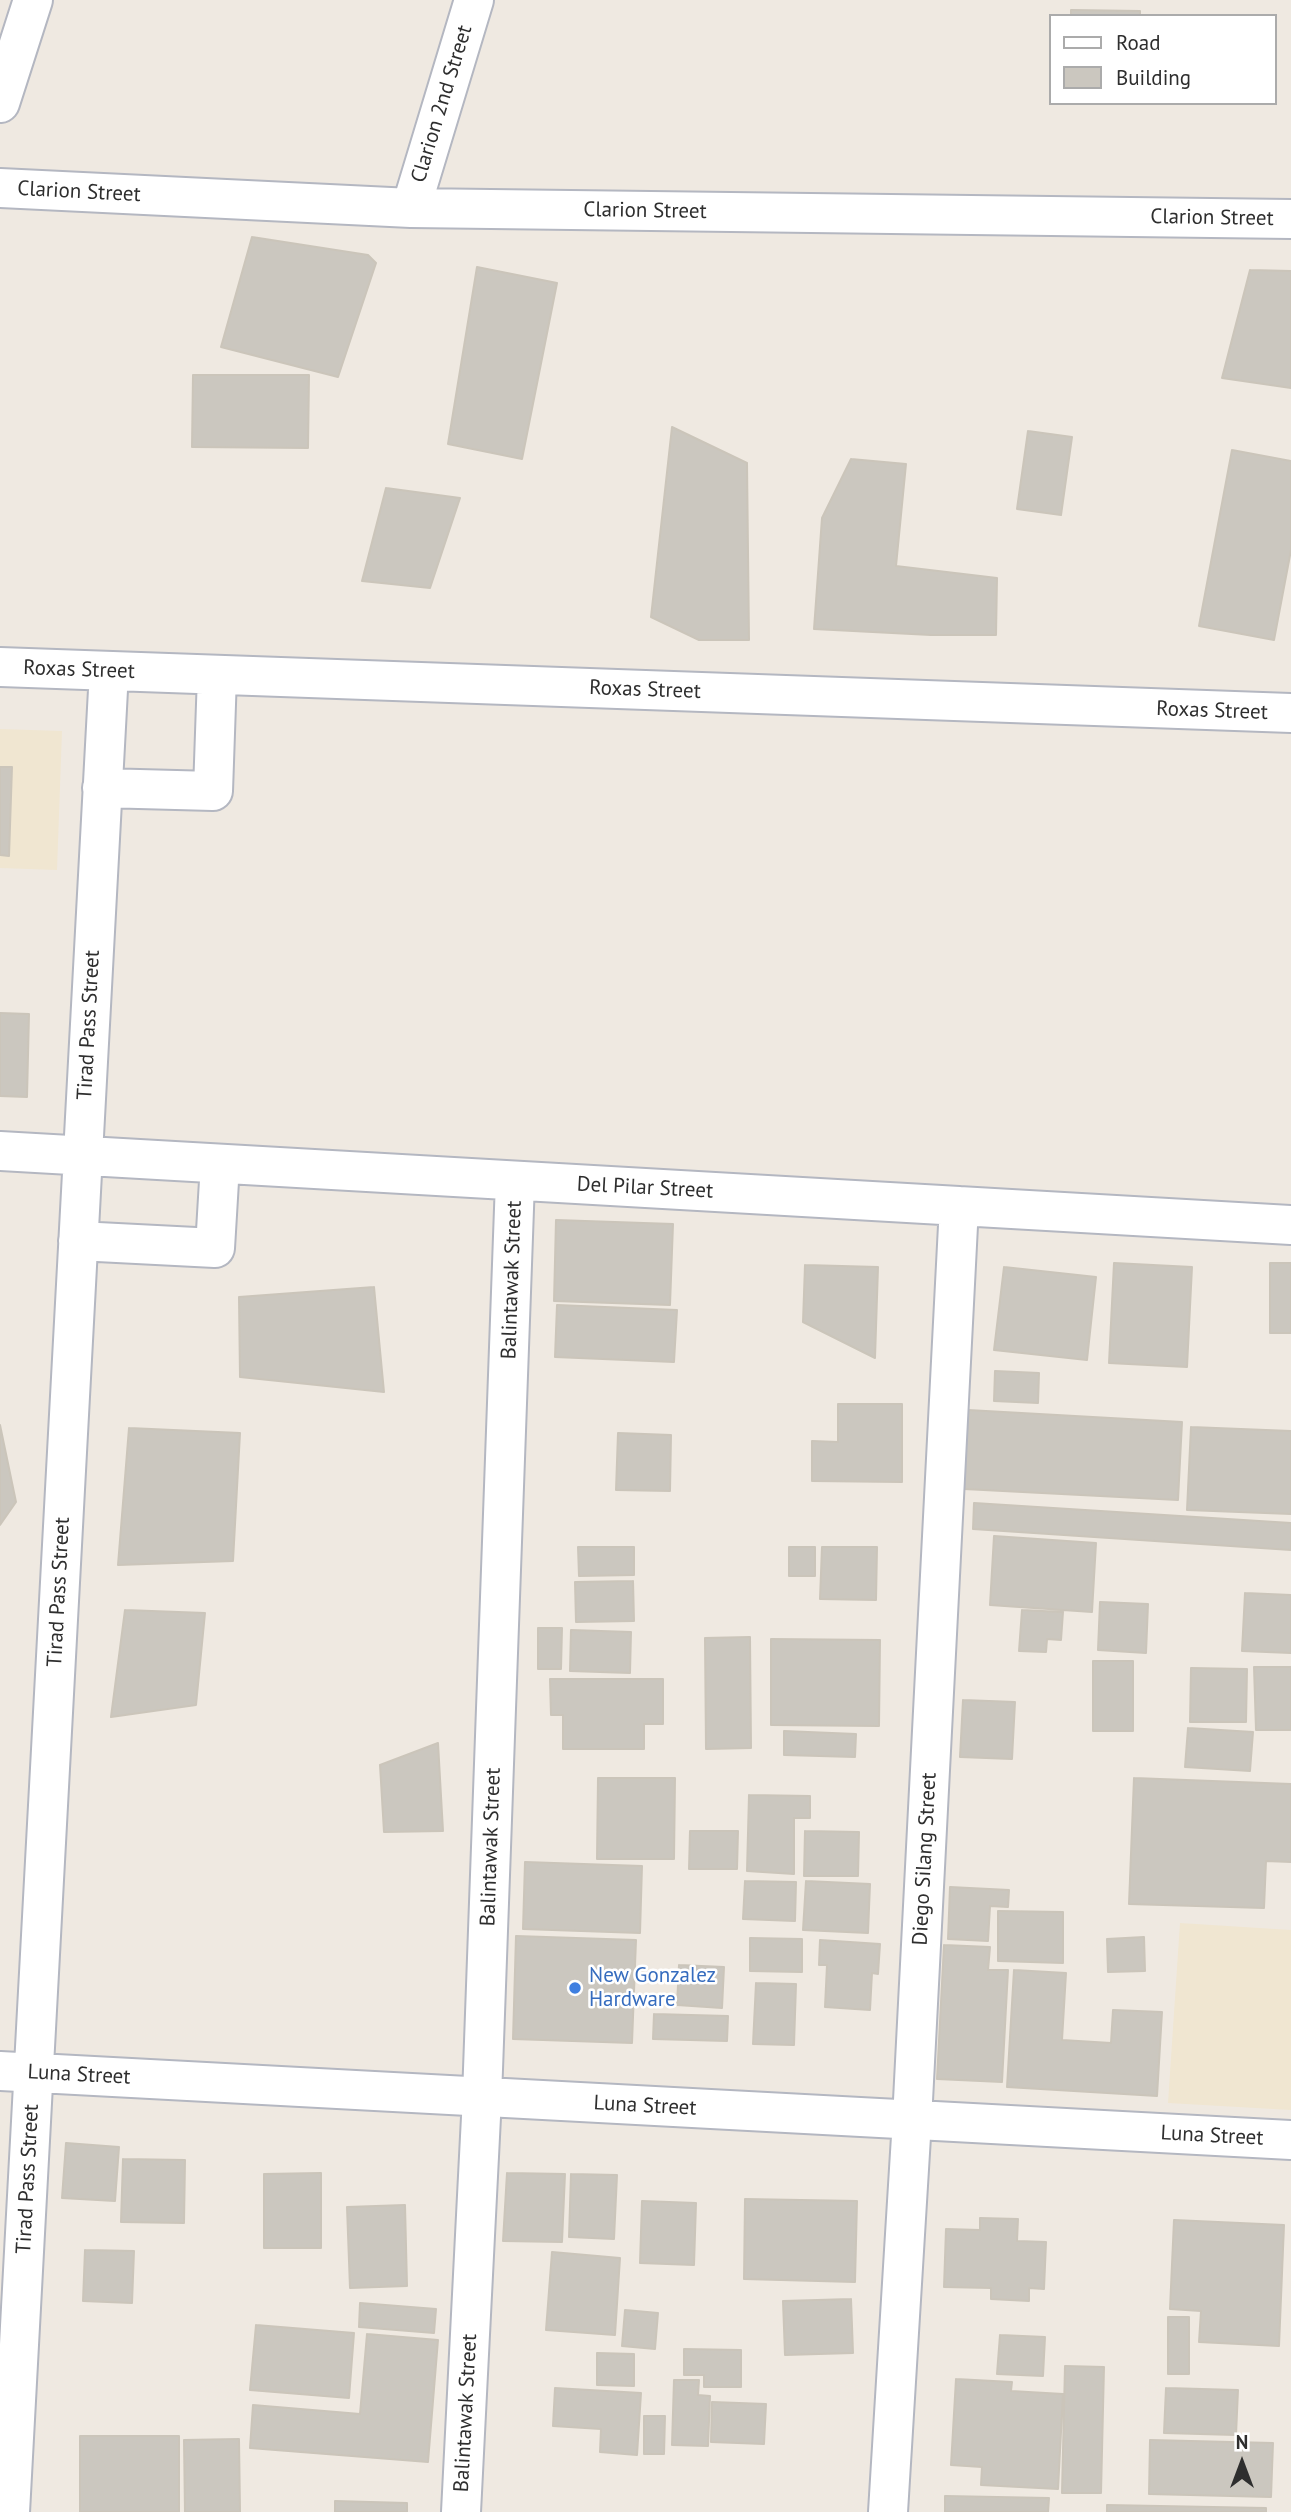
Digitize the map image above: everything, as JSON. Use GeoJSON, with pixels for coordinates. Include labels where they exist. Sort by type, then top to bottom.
{"type":"FeatureCollection","features":[{"type":"Feature","properties":{"kind":"street"},"geometry":{"type":"LineString","coordinates":[[0,103],[33,0]]}},
{"type":"Feature","properties":{"kind":"street","name":"Clarion 2nd Street"},"geometry":{"type":"LineString","coordinates":[[411,208],[474,0]]}},
{"type":"Feature","properties":{"kind":"street","name":"Clarion Street"},"geometry":{"type":"LineString","coordinates":[[0,188],[411,208],[1291,219]]}},
{"type":"Feature","properties":{"kind":"street","name":"Roxas Street"},"geometry":{"type":"LineString","coordinates":[[0,667],[1291,713]]}},
{"type":"Feature","properties":{"kind":"street","name":"Tirad Pass Street"},"geometry":{"type":"LineString","coordinates":[[10,2512],[17,2071],[78,1241],[109,671]]}},
{"type":"Feature","properties":{"kind":"street"},"geometry":{"type":"LineString","coordinates":[[102,788],[213,791],[217,675]]}},
{"type":"Feature","properties":{"kind":"street","name":"Del Pilar Street"},"geometry":{"type":"LineString","coordinates":[[0,1151],[1291,1225]]}},
{"type":"Feature","properties":{"kind":"street"},"geometry":{"type":"LineString","coordinates":[[78,1241],[215,1248],[220,1164]]}},
{"type":"Feature","properties":{"kind":"street","name":"Balintawak Street"},"geometry":{"type":"LineString","coordinates":[[461,2512],[482,2097],[515,1181]]}},
{"type":"Feature","properties":{"kind":"street","name":"Diego Silang Street"},"geometry":{"type":"LineString","coordinates":[[888,2512],[912,2120],[958,1206]]}},
{"type":"Feature","properties":{"kind":"street","name":"Luna Street"},"geometry":{"type":"LineString","coordinates":[[17,2071],[1291,2140]]}},
{"type":"Feature","properties":{"kind":"shaded area"},"geometry":{"type":"Polygon","coordinates":[[[0,729],[62,731],[57,870],[0,868],[0,729]]]}},
{"type":"Feature","properties":{"kind":"shaded area"},"geometry":{"type":"Polygon","coordinates":[[[1180,1923],[1291,1930],[1291,2110],[1168,2103],[1180,1923]]]}},
{"type":"Feature","properties":{"kind":"building"},"geometry":{"type":"Polygon","coordinates":[[[1071,10],[1140,11],[1140,14],[1071,14],[1071,10]]]}},
{"type":"Feature","properties":{"kind":"building"},"geometry":{"type":"Polygon","coordinates":[[[252,237],[368,255],[376,263],[338,377],[221,347],[252,237]]]}},
{"type":"Feature","properties":{"kind":"building"},"geometry":{"type":"Polygon","coordinates":[[[477,267],[557,283],[522,459],[448,444],[477,267]]]}},
{"type":"Feature","properties":{"kind":"building"},"geometry":{"type":"Polygon","coordinates":[[[1250,270],[1291,271],[1291,388],[1222,378],[1250,270]]]}},
{"type":"Feature","properties":{"kind":"building"},"geometry":{"type":"Polygon","coordinates":[[[193,375],[309,375],[308,448],[192,447],[193,375]]]}},
{"type":"Feature","properties":{"kind":"building"},"geometry":{"type":"Polygon","coordinates":[[[672,427],[747,463],[749,640],[699,640],[651,617],[672,427]]]}},
{"type":"Feature","properties":{"kind":"building"},"geometry":{"type":"Polygon","coordinates":[[[1028,431],[1072,437],[1061,515],[1017,509],[1028,431]]]}},
{"type":"Feature","properties":{"kind":"building"},"geometry":{"type":"Polygon","coordinates":[[[1232,450],[1291,461],[1291,550],[1274,640],[1199,626],[1232,450]]]}},
{"type":"Feature","properties":{"kind":"building"},"geometry":{"type":"Polygon","coordinates":[[[851,459],[906,464],[896,566],[997,578],[996,635],[931,635],[814,629],[822,518],[851,459]]]}},
{"type":"Feature","properties":{"kind":"building"},"geometry":{"type":"Polygon","coordinates":[[[386,488],[460,498],[430,588],[362,581],[386,488]]]}},
{"type":"Feature","properties":{"kind":"building"},"geometry":{"type":"Polygon","coordinates":[[[0,767],[12,767],[9,856],[0,855],[0,767]]]}},
{"type":"Feature","properties":{"kind":"building"},"geometry":{"type":"Polygon","coordinates":[[[0,1013],[29,1014],[27,1097],[0,1096],[0,1013]]]}},
{"type":"Feature","properties":{"kind":"building"},"geometry":{"type":"Polygon","coordinates":[[[556,1220],[673,1224],[670,1305],[554,1301],[556,1220]]]}},
{"type":"Feature","properties":{"kind":"building"},"geometry":{"type":"Polygon","coordinates":[[[1114,1263],[1192,1267],[1187,1367],[1109,1363],[1114,1263]]]}},
{"type":"Feature","properties":{"kind":"building"},"geometry":{"type":"Polygon","coordinates":[[[1270,1263],[1291,1263],[1291,1333],[1270,1333],[1270,1263]]]}},
{"type":"Feature","properties":{"kind":"building"},"geometry":{"type":"Polygon","coordinates":[[[805,1265],[878,1267],[875,1358],[803,1322],[805,1265]]]}},
{"type":"Feature","properties":{"kind":"building"},"geometry":{"type":"Polygon","coordinates":[[[1004,1267],[1096,1277],[1087,1360],[994,1350],[1004,1267]]]}},
{"type":"Feature","properties":{"kind":"building"},"geometry":{"type":"Polygon","coordinates":[[[374,1287],[384,1392],[240,1377],[239,1297],[374,1287]]]}},
{"type":"Feature","properties":{"kind":"building"},"geometry":{"type":"Polygon","coordinates":[[[557,1305],[677,1310],[674,1362],[555,1357],[557,1305]]]}},
{"type":"Feature","properties":{"kind":"building"},"geometry":{"type":"Polygon","coordinates":[[[995,1371],[1039,1373],[1038,1403],[994,1401],[995,1371]]]}},
{"type":"Feature","properties":{"kind":"building"},"geometry":{"type":"Polygon","coordinates":[[[838,1404],[902,1404],[902,1482],[812,1481],[812,1441],[838,1442],[838,1404]]]}},
{"type":"Feature","properties":{"kind":"building"},"geometry":{"type":"Polygon","coordinates":[[[968,1410],[1182,1422],[1178,1500],[964,1489],[968,1410]]]}},
{"type":"Feature","properties":{"kind":"building"},"geometry":{"type":"Polygon","coordinates":[[[0,1425],[16,1502],[0,1525],[0,1425]]]}},
{"type":"Feature","properties":{"kind":"building"},"geometry":{"type":"Polygon","coordinates":[[[1191,1427],[1291,1431],[1291,1514],[1187,1510],[1191,1427]]]}},
{"type":"Feature","properties":{"kind":"building"},"geometry":{"type":"Polygon","coordinates":[[[129,1428],[240,1433],[233,1561],[118,1565],[129,1428]]]}},
{"type":"Feature","properties":{"kind":"building"},"geometry":{"type":"Polygon","coordinates":[[[618,1433],[671,1435],[670,1491],[616,1490],[618,1433]]]}},
{"type":"Feature","properties":{"kind":"building"},"geometry":{"type":"Polygon","coordinates":[[[974,1503],[1291,1523],[1291,1550],[973,1529],[974,1503]]]}},
{"type":"Feature","properties":{"kind":"building"},"geometry":{"type":"Polygon","coordinates":[[[994,1536],[1096,1543],[1092,1612],[990,1605],[994,1536]]]}},
{"type":"Feature","properties":{"kind":"building"},"geometry":{"type":"Polygon","coordinates":[[[578,1547],[634,1547],[634,1575],[579,1576],[578,1547]]]}},
{"type":"Feature","properties":{"kind":"building"},"geometry":{"type":"Polygon","coordinates":[[[789,1547],[815,1547],[815,1576],[789,1576],[789,1547]]]}},
{"type":"Feature","properties":{"kind":"building"},"geometry":{"type":"Polygon","coordinates":[[[822,1547],[877,1547],[876,1600],[820,1599],[822,1547]]]}},
{"type":"Feature","properties":{"kind":"building"},"geometry":{"type":"Polygon","coordinates":[[[633,1581],[634,1621],[576,1622],[575,1582],[633,1581]]]}},
{"type":"Feature","properties":{"kind":"building"},"geometry":{"type":"Polygon","coordinates":[[[1245,1593],[1291,1595],[1291,1653],[1242,1651],[1245,1593]]]}},
{"type":"Feature","properties":{"kind":"building"},"geometry":{"type":"Polygon","coordinates":[[[1100,1602],[1148,1604],[1146,1653],[1098,1650],[1100,1602]]]}},
{"type":"Feature","properties":{"kind":"building"},"geometry":{"type":"Polygon","coordinates":[[[125,1610],[205,1613],[196,1705],[111,1717],[125,1610]]]}},
{"type":"Feature","properties":{"kind":"building"},"geometry":{"type":"Polygon","coordinates":[[[1022,1610],[1063,1612],[1061,1640],[1047,1639],[1046,1652],[1019,1651],[1022,1610]]]}},
{"type":"Feature","properties":{"kind":"building"},"geometry":{"type":"Polygon","coordinates":[[[538,1628],[562,1628],[561,1669],[538,1669],[538,1628]]]}},
{"type":"Feature","properties":{"kind":"building"},"geometry":{"type":"Polygon","coordinates":[[[571,1630],[631,1632],[630,1673],[570,1671],[571,1630]]]}},
{"type":"Feature","properties":{"kind":"building"},"geometry":{"type":"Polygon","coordinates":[[[750,1637],[751,1748],[706,1749],[705,1638],[750,1637]]]}},
{"type":"Feature","properties":{"kind":"building"},"geometry":{"type":"Polygon","coordinates":[[[771,1639],[880,1640],[879,1726],[771,1725],[771,1639]]]}},
{"type":"Feature","properties":{"kind":"building"},"geometry":{"type":"Polygon","coordinates":[[[1093,1661],[1133,1661],[1133,1731],[1093,1731],[1093,1661]]]}},
{"type":"Feature","properties":{"kind":"building"},"geometry":{"type":"Polygon","coordinates":[[[1254,1667],[1291,1667],[1291,1730],[1256,1730],[1254,1667]]]}},
{"type":"Feature","properties":{"kind":"building"},"geometry":{"type":"Polygon","coordinates":[[[1191,1668],[1247,1669],[1246,1722],[1190,1722],[1191,1668]]]}},
{"type":"Feature","properties":{"kind":"building"},"geometry":{"type":"Polygon","coordinates":[[[550,1679],[663,1679],[663,1724],[644,1724],[644,1749],[563,1749],[563,1715],[551,1715],[550,1679]]]}},
{"type":"Feature","properties":{"kind":"building"},"geometry":{"type":"Polygon","coordinates":[[[963,1700],[1015,1702],[1012,1759],[960,1757],[963,1700]]]}},
{"type":"Feature","properties":{"kind":"building"},"geometry":{"type":"Polygon","coordinates":[[[1188,1728],[1253,1732],[1250,1771],[1185,1767],[1188,1728]]]}},
{"type":"Feature","properties":{"kind":"building"},"geometry":{"type":"Polygon","coordinates":[[[784,1731],[856,1734],[855,1757],[784,1755],[784,1731]]]}},
{"type":"Feature","properties":{"kind":"building"},"geometry":{"type":"Polygon","coordinates":[[[438,1743],[443,1831],[384,1832],[380,1765],[438,1743]]]}},
{"type":"Feature","properties":{"kind":"building"},"geometry":{"type":"Polygon","coordinates":[[[598,1778],[675,1778],[674,1859],[597,1859],[598,1778]]]}},
{"type":"Feature","properties":{"kind":"building"},"geometry":{"type":"Polygon","coordinates":[[[1134,1778],[1291,1784],[1291,1862],[1266,1861],[1264,1908],[1129,1904],[1134,1778]]]}},
{"type":"Feature","properties":{"kind":"building"},"geometry":{"type":"Polygon","coordinates":[[[749,1795],[810,1796],[810,1818],[794,1818],[794,1874],[747,1871],[749,1795]]]}},
{"type":"Feature","properties":{"kind":"building"},"geometry":{"type":"Polygon","coordinates":[[[690,1831],[738,1831],[737,1869],[689,1869],[690,1831]]]}},
{"type":"Feature","properties":{"kind":"building"},"geometry":{"type":"Polygon","coordinates":[[[805,1831],[859,1832],[858,1876],[804,1876],[805,1831]]]}},
{"type":"Feature","properties":{"kind":"building"},"geometry":{"type":"Polygon","coordinates":[[[525,1862],[642,1866],[640,1933],[523,1929],[525,1862]]]}},
{"type":"Feature","properties":{"kind":"building"},"geometry":{"type":"Polygon","coordinates":[[[745,1881],[796,1882],[795,1921],[743,1919],[745,1881]]]}},
{"type":"Feature","properties":{"kind":"building"},"geometry":{"type":"Polygon","coordinates":[[[806,1881],[870,1884],[868,1933],[803,1930],[806,1881]]]}},
{"type":"Feature","properties":{"kind":"building"},"geometry":{"type":"Polygon","coordinates":[[[950,1887],[1009,1890],[1008,1907],[990,1906],[988,1941],[948,1939],[950,1887]]]}},
{"type":"Feature","properties":{"kind":"building"},"geometry":{"type":"Polygon","coordinates":[[[998,1911],[1063,1912],[1063,1963],[998,1961],[998,1911]]]}},
{"type":"Feature","properties":{"kind":"building"},"geometry":{"type":"Polygon","coordinates":[[[516,1936],[636,1940],[632,2043],[513,2039],[516,1936]]]}},
{"type":"Feature","properties":{"kind":"building"},"geometry":{"type":"Polygon","coordinates":[[[1144,1937],[1145,1971],[1108,1972],[1107,1939],[1144,1937]]]}},
{"type":"Feature","properties":{"kind":"building"},"geometry":{"type":"Polygon","coordinates":[[[750,1938],[802,1939],[802,1972],[750,1971],[750,1938]]]}},
{"type":"Feature","properties":{"kind":"building"},"geometry":{"type":"Polygon","coordinates":[[[820,1940],[880,1944],[878,1974],[872,1973],[870,2010],[825,2007],[827,1965],[819,1965],[820,1940]]]}},
{"type":"Feature","properties":{"kind":"building"},"geometry":{"type":"Polygon","coordinates":[[[944,1945],[990,1947],[988,1970],[1008,1970],[1002,2082],[937,2079],[944,1945]]]}},
{"type":"Feature","properties":{"kind":"building"},"geometry":{"type":"Polygon","coordinates":[[[679,1965],[724,1967],[722,2008],[677,2005],[679,1965]]]}},
{"type":"Feature","properties":{"kind":"building"},"geometry":{"type":"Polygon","coordinates":[[[1014,1970],[1066,1973],[1062,2040],[1111,2043],[1113,2010],[1162,2012],[1157,2096],[1007,2087],[1014,1970]]]}},
{"type":"Feature","properties":{"kind":"building"},"geometry":{"type":"Polygon","coordinates":[[[756,1983],[796,1984],[794,2045],[753,2044],[756,1983]]]}},
{"type":"Feature","properties":{"kind":"building"},"geometry":{"type":"Polygon","coordinates":[[[654,2014],[728,2016],[727,2041],[653,2039],[654,2014]]]}},
{"type":"Feature","properties":{"kind":"building"},"geometry":{"type":"Polygon","coordinates":[[[66,2143],[119,2147],[115,2201],[62,2198],[66,2143]]]}},
{"type":"Feature","properties":{"kind":"building"},"geometry":{"type":"Polygon","coordinates":[[[123,2159],[185,2160],[184,2223],[121,2222],[123,2159]]]}},
{"type":"Feature","properties":{"kind":"building"},"geometry":{"type":"Polygon","coordinates":[[[321,2173],[321,2248],[264,2248],[264,2174],[321,2173]]]}},
{"type":"Feature","properties":{"kind":"building"},"geometry":{"type":"Polygon","coordinates":[[[507,2173],[565,2174],[562,2242],[503,2241],[507,2173]]]}},
{"type":"Feature","properties":{"kind":"building"},"geometry":{"type":"Polygon","coordinates":[[[571,2174],[617,2175],[614,2239],[569,2237],[571,2174]]]}},
{"type":"Feature","properties":{"kind":"building"},"geometry":{"type":"Polygon","coordinates":[[[745,2199],[857,2201],[855,2282],[744,2279],[745,2199]]]}},
{"type":"Feature","properties":{"kind":"building"},"geometry":{"type":"Polygon","coordinates":[[[642,2201],[696,2203],[694,2265],[640,2263],[642,2201]]]}},
{"type":"Feature","properties":{"kind":"building"},"geometry":{"type":"Polygon","coordinates":[[[405,2205],[407,2286],[350,2288],[347,2207],[405,2205]]]}},
{"type":"Feature","properties":{"kind":"building"},"geometry":{"type":"Polygon","coordinates":[[[980,2218],[1018,2219],[1017,2241],[1046,2242],[1044,2289],[1029,2288],[1029,2301],[991,2299],[991,2288],[944,2287],[946,2229],[980,2230],[980,2218]]]}},
{"type":"Feature","properties":{"kind":"building"},"geometry":{"type":"Polygon","coordinates":[[[1174,2220],[1284,2225],[1279,2346],[1199,2342],[1201,2311],[1170,2309],[1174,2220]]]}},
{"type":"Feature","properties":{"kind":"building"},"geometry":{"type":"Polygon","coordinates":[[[85,2250],[134,2251],[132,2303],[83,2301],[85,2250]]]}},
{"type":"Feature","properties":{"kind":"building"},"geometry":{"type":"Polygon","coordinates":[[[552,2252],[620,2258],[615,2335],[546,2330],[552,2252]]]}},
{"type":"Feature","properties":{"kind":"building"},"geometry":{"type":"Polygon","coordinates":[[[851,2299],[853,2353],[785,2355],[783,2301],[851,2299]]]}},
{"type":"Feature","properties":{"kind":"building"},"geometry":{"type":"Polygon","coordinates":[[[360,2303],[436,2309],[434,2333],[359,2327],[360,2303]]]}},
{"type":"Feature","properties":{"kind":"building"},"geometry":{"type":"Polygon","coordinates":[[[625,2310],[658,2313],[655,2349],[622,2346],[625,2310]]]}},
{"type":"Feature","properties":{"kind":"building"},"geometry":{"type":"Polygon","coordinates":[[[1168,2317],[1189,2317],[1189,2374],[1168,2374],[1168,2317]]]}},
{"type":"Feature","properties":{"kind":"building"},"geometry":{"type":"Polygon","coordinates":[[[256,2325],[354,2333],[349,2398],[250,2390],[256,2325]]]}},
{"type":"Feature","properties":{"kind":"building"},"geometry":{"type":"Polygon","coordinates":[[[367,2334],[438,2340],[428,2462],[250,2448],[253,2405],[360,2414],[367,2334]]]}},
{"type":"Feature","properties":{"kind":"building"},"geometry":{"type":"Polygon","coordinates":[[[1000,2335],[1045,2337],[1043,2376],[997,2374],[1000,2335]]]}},
{"type":"Feature","properties":{"kind":"building"},"geometry":{"type":"Polygon","coordinates":[[[684,2349],[741,2350],[741,2387],[704,2387],[704,2375],[684,2375],[684,2349]]]}},
{"type":"Feature","properties":{"kind":"building"},"geometry":{"type":"Polygon","coordinates":[[[597,2353],[634,2354],[634,2386],[597,2385],[597,2353]]]}},
{"type":"Feature","properties":{"kind":"building"},"geometry":{"type":"Polygon","coordinates":[[[1065,2366],[1104,2367],[1101,2493],[1062,2493],[1065,2366]]]}},
{"type":"Feature","properties":{"kind":"building"},"geometry":{"type":"Polygon","coordinates":[[[956,2379],[1012,2382],[1011,2391],[1063,2394],[1058,2489],[981,2485],[982,2467],[951,2465],[956,2379]]]}},
{"type":"Feature","properties":{"kind":"building"},"geometry":{"type":"Polygon","coordinates":[[[674,2380],[699,2380],[698,2395],[710,2396],[708,2446],[672,2445],[674,2380]]]}},
{"type":"Feature","properties":{"kind":"building"},"geometry":{"type":"Polygon","coordinates":[[[555,2388],[641,2393],[637,2455],[600,2452],[601,2429],[553,2426],[555,2388]]]}},
{"type":"Feature","properties":{"kind":"building"},"geometry":{"type":"Polygon","coordinates":[[[1166,2388],[1238,2390],[1236,2435],[1164,2433],[1166,2388]]]}},
{"type":"Feature","properties":{"kind":"building"},"geometry":{"type":"Polygon","coordinates":[[[712,2402],[766,2404],[764,2444],[711,2442],[712,2402]]]}},
{"type":"Feature","properties":{"kind":"building"},"geometry":{"type":"Polygon","coordinates":[[[644,2416],[665,2416],[664,2454],[644,2454],[644,2416]]]}},
{"type":"Feature","properties":{"kind":"building"},"geometry":{"type":"Polygon","coordinates":[[[80,2436],[179,2436],[179,2512],[80,2512],[80,2436]]]}},
{"type":"Feature","properties":{"kind":"building"},"geometry":{"type":"Polygon","coordinates":[[[239,2439],[240,2512],[185,2512],[184,2440],[239,2439]]]}},
{"type":"Feature","properties":{"kind":"building"},"geometry":{"type":"Polygon","coordinates":[[[1150,2440],[1273,2443],[1271,2497],[1149,2494],[1150,2440]]]}},
{"type":"Feature","properties":{"kind":"building"},"geometry":{"type":"Polygon","coordinates":[[[945,2496],[1049,2498],[1048,2512],[945,2512],[945,2496]]]}},
{"type":"Feature","properties":{"kind":"building"},"geometry":{"type":"Polygon","coordinates":[[[335,2501],[407,2503],[407,2512],[335,2512],[335,2501]]]}},
{"type":"Feature","properties":{"kind":"building"},"geometry":{"type":"Polygon","coordinates":[[[1107,2505],[1266,2508],[1266,2512],[1107,2512],[1107,2505]]]}},
{"type":"Feature","properties":{"kind":"place","name":"New Gonzalez Hardware"},"geometry":{"type":"Point","coordinates":[575,1988]}}]}
